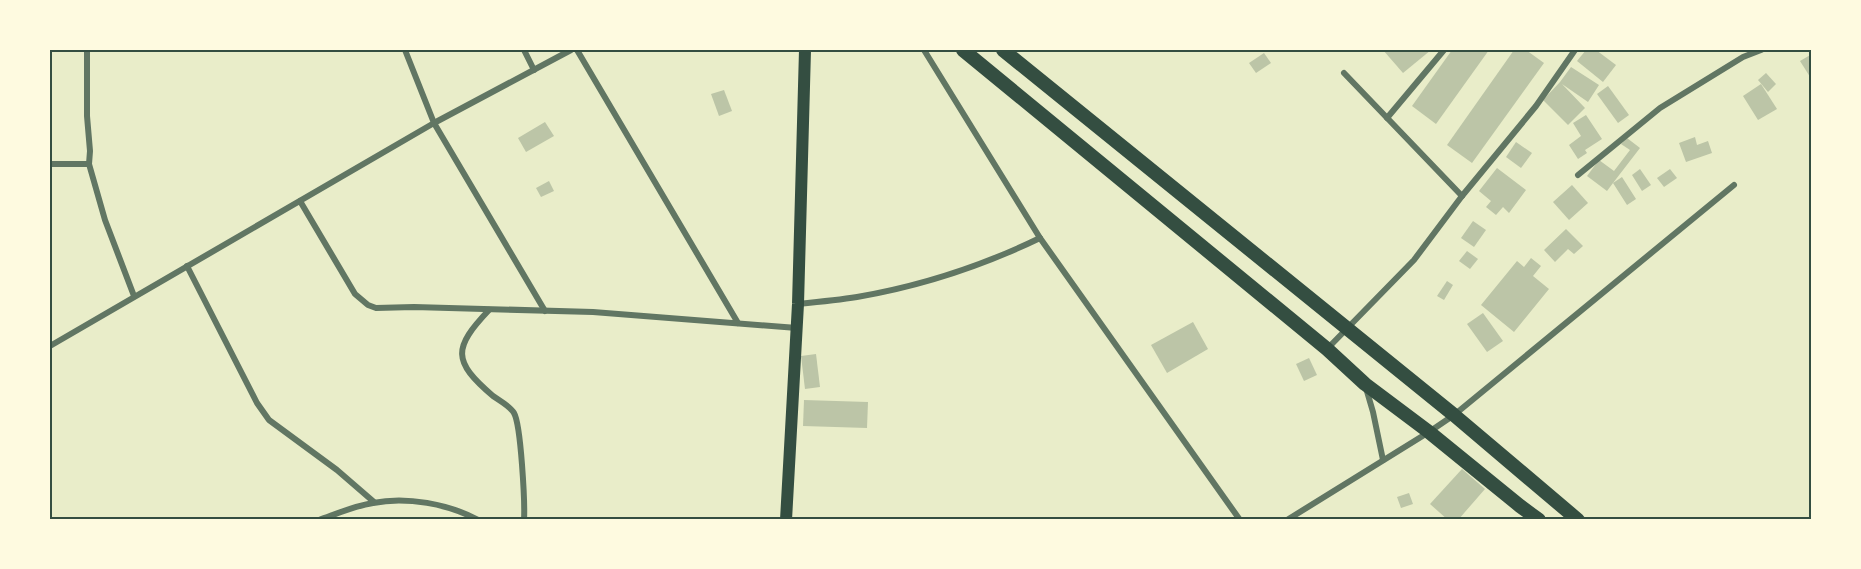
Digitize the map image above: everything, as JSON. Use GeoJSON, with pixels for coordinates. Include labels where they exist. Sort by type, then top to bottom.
{"type":"FeatureCollection","features":[{"type":"Feature","properties":{"kind":"main road"},"geometry":{"type":"LineString","coordinates":[[786,519],[798,304],[805,50]]}},
{"type":"Feature","properties":{"kind":"main road"},"geometry":{"type":"LineString","coordinates":[[963,50],[1327,349],[1365,384],[1430,432],[1521,513],[1539,519]]}},
{"type":"Feature","properties":{"kind":"main road"},"geometry":{"type":"LineString","coordinates":[[1003,50],[1347,328],[1578,519]]}},
{"type":"Feature","properties":{"kind":"main road"},"geometry":{"type":"LineString","coordinates":[[1020,96],[1038,77]]}},
{"type":"Feature","properties":{"kind":"street"},"geometry":{"type":"LineString","coordinates":[[87,50],[89,164],[103,213],[134,297]]}},
{"type":"Feature","properties":{"kind":"street"},"geometry":{"type":"LineString","coordinates":[[405,50],[434,123],[545,311]]}},
{"type":"Feature","properties":{"kind":"street"},"geometry":{"type":"LineString","coordinates":[[524,50],[534,69]]}},
{"type":"Feature","properties":{"kind":"street"},"geometry":{"type":"LineString","coordinates":[[50,346],[434,123],[570,50]]}},
{"type":"Feature","properties":{"kind":"street"},"geometry":{"type":"LineString","coordinates":[[577,50],[738,323]]}},
{"type":"Feature","properties":{"kind":"street"},"geometry":{"type":"LineString","coordinates":[[924,50],[1040,238],[1240,519]]}},
{"type":"Feature","properties":{"kind":"street"},"geometry":{"type":"LineString","coordinates":[[1388,118],[1443,50]]}},
{"type":"Feature","properties":{"kind":"street"},"geometry":{"type":"LineString","coordinates":[[1327,349],[1414,260],[1462,196],[1536,105],[1575,50]]}},
{"type":"Feature","properties":{"kind":"street"},"geometry":{"type":"LineString","coordinates":[[1578,176],[1660,108],[1743,57],[1761,50]]}},
{"type":"Feature","properties":{"kind":"street"},"geometry":{"type":"LineString","coordinates":[[1344,73],[1462,196]]}},
{"type":"Feature","properties":{"kind":"street"},"geometry":{"type":"LineString","coordinates":[[50,164],[89,164]]}},
{"type":"Feature","properties":{"kind":"street"},"geometry":{"type":"LineString","coordinates":[[1287,519],[1454,416],[1734,185]]}},
{"type":"Feature","properties":{"kind":"street"},"geometry":{"type":"LineString","coordinates":[[300,201],[355,294],[368,305],[376,308],[593,312],[797,328]]}},
{"type":"Feature","properties":{"kind":"street"},"geometry":{"type":"LineString","coordinates":[[798,304],[856,297],[932,280],[1001,257],[1040,238]]}},
{"type":"Feature","properties":{"kind":"street"},"geometry":{"type":"LineString","coordinates":[[187,266],[249,388],[270,420],[337,470],[374,502]]}},
{"type":"Feature","properties":{"kind":"street"},"geometry":{"type":"LineString","coordinates":[[489,310],[466,338],[463,345],[463,360],[470,375],[515,414],[519,439],[524,519]]}},
{"type":"Feature","properties":{"kind":"street"},"geometry":{"type":"LineString","coordinates":[[1365,384],[1383,460]]}},
{"type":"Feature","properties":{"kind":"street"},"geometry":{"type":"LineString","coordinates":[[319,519],[374,502],[412,501],[438,505],[478,519]]}},
{"type":"Feature","properties":{"kind":"building"},"geometry":{"type":"Polygon","coordinates":[[[1383,50],[1431,50],[1403,73],[1383,50]]]}},
{"type":"Feature","properties":{"kind":"building"},"geometry":{"type":"Polygon","coordinates":[[[1452,50],[1489,50],[1436,124],[1412,106],[1452,50]]]}},
{"type":"Feature","properties":{"kind":"building"},"geometry":{"type":"Polygon","coordinates":[[[1514,50],[1526,50],[1544,63],[1472,163],[1447,145],[1514,50]]]}},
{"type":"Feature","properties":{"kind":"building"},"geometry":{"type":"Polygon","coordinates":[[[1586,50],[1596,50],[1616,65],[1603,82],[1577,61],[1586,50]]]}},
{"type":"Feature","properties":{"kind":"building"},"geometry":{"type":"Polygon","coordinates":[[[1264,53],[1271,63],[1256,73],[1249,63],[1264,53]]]}},
{"type":"Feature","properties":{"kind":"building"},"geometry":{"type":"Polygon","coordinates":[[[1812,54],[1812,80],[1800,61],[1812,54]]]}},
{"type":"Feature","properties":{"kind":"building"},"geometry":{"type":"Polygon","coordinates":[[[1571,67],[1599,85],[1588,102],[1562,84],[1585,108],[1568,125],[1543,100],[1571,67]]]}},
{"type":"Feature","properties":{"kind":"building"},"geometry":{"type":"Polygon","coordinates":[[[1766,73],[1776,84],[1768,92],[1758,80],[1766,73]]]}},
{"type":"Feature","properties":{"kind":"building"},"geometry":{"type":"Polygon","coordinates":[[[1761,84],[1777,109],[1758,120],[1743,96],[1761,84]]]}},
{"type":"Feature","properties":{"kind":"building"},"geometry":{"type":"Polygon","coordinates":[[[1608,86],[1629,115],[1618,123],[1597,94],[1608,86]]]}},
{"type":"Feature","properties":{"kind":"building"},"geometry":{"type":"Polygon","coordinates":[[[724,90],[732,111],[719,116],[711,94],[724,90]]]}},
{"type":"Feature","properties":{"kind":"building"},"geometry":{"type":"Polygon","coordinates":[[[1586,115],[1602,139],[1585,150],[1587,153],[1578,159],[1569,145],[1581,136],[1573,123],[1586,115]]]}},
{"type":"Feature","properties":{"kind":"building"},"geometry":{"type":"Polygon","coordinates":[[[545,122],[554,136],[526,152],[518,138],[545,122]]]}},
{"type":"Feature","properties":{"kind":"building"},"geometry":{"type":"Polygon","coordinates":[[[1695,137],[1697,145],[1708,141],[1712,153],[1686,162],[1679,143],[1695,137]]]}},
{"type":"Feature","properties":{"kind":"building"},"geometry":{"type":"Polygon","coordinates":[[[1627,138],[1640,148],[1607,191],[1587,176],[1599,160],[1614,171],[1630,150],[1621,144],[1627,138]]]}},
{"type":"Feature","properties":{"kind":"building"},"geometry":{"type":"Polygon","coordinates":[[[1516,142],[1532,153],[1521,168],[1506,157],[1516,142]]]}},
{"type":"Feature","properties":{"kind":"building"},"geometry":{"type":"Polygon","coordinates":[[[1497,168],[1526,190],[1509,213],[1503,207],[1496,215],[1486,207],[1491,201],[1479,191],[1497,168]]]}},
{"type":"Feature","properties":{"kind":"building"},"geometry":{"type":"Polygon","coordinates":[[[1640,169],[1651,185],[1642,191],[1632,175],[1640,169]]]}},
{"type":"Feature","properties":{"kind":"building"},"geometry":{"type":"Polygon","coordinates":[[[1670,169],[1677,178],[1664,187],[1657,178],[1670,169]]]}},
{"type":"Feature","properties":{"kind":"building"},"geometry":{"type":"Polygon","coordinates":[[[1622,177],[1636,199],[1627,205],[1613,183],[1622,177]]]}},
{"type":"Feature","properties":{"kind":"building"},"geometry":{"type":"Polygon","coordinates":[[[549,181],[554,191],[541,197],[536,188],[549,181]]]}},
{"type":"Feature","properties":{"kind":"building"},"geometry":{"type":"Polygon","coordinates":[[[1572,185],[1588,203],[1569,220],[1553,202],[1572,185]]]}},
{"type":"Feature","properties":{"kind":"building"},"geometry":{"type":"Polygon","coordinates":[[[1473,221],[1486,230],[1474,247],[1461,238],[1473,221]]]}},
{"type":"Feature","properties":{"kind":"building"},"geometry":{"type":"Polygon","coordinates":[[[1566,229],[1583,246],[1574,254],[1568,249],[1555,262],[1544,250],[1566,229]]]}},
{"type":"Feature","properties":{"kind":"building"},"geometry":{"type":"Polygon","coordinates":[[[1467,251],[1478,259],[1470,269],[1459,261],[1467,251]]]}},
{"type":"Feature","properties":{"kind":"building"},"geometry":{"type":"Polygon","coordinates":[[[1531,258],[1541,266],[1533,276],[1549,289],[1514,332],[1481,305],[1517,261],[1524,267],[1531,258]]]}},
{"type":"Feature","properties":{"kind":"building"},"geometry":{"type":"Polygon","coordinates":[[[1447,281],[1453,285],[1444,300],[1437,296],[1447,281]]]}},
{"type":"Feature","properties":{"kind":"building"},"geometry":{"type":"Polygon","coordinates":[[[1483,313],[1503,341],[1487,352],[1467,324],[1483,313]]]}},
{"type":"Feature","properties":{"kind":"building"},"geometry":{"type":"Polygon","coordinates":[[[1193,322],[1208,349],[1167,373],[1151,345],[1193,322]]]}},
{"type":"Feature","properties":{"kind":"building"},"geometry":{"type":"Polygon","coordinates":[[[816,354],[820,387],[805,389],[801,356],[816,354]]]}},
{"type":"Feature","properties":{"kind":"building"},"geometry":{"type":"Polygon","coordinates":[[[1309,358],[1317,375],[1304,381],[1296,364],[1309,358]]]}},
{"type":"Feature","properties":{"kind":"building"},"geometry":{"type":"Polygon","coordinates":[[[804,400],[868,402],[867,428],[803,426],[804,400]]]}},
{"type":"Feature","properties":{"kind":"building"},"geometry":{"type":"Polygon","coordinates":[[[1462,469],[1485,489],[1458,520],[1448,520],[1430,504],[1462,469]]]}},
{"type":"Feature","properties":{"kind":"building"},"geometry":{"type":"Polygon","coordinates":[[[1409,493],[1413,504],[1401,508],[1397,497],[1409,493]]]}}]}
